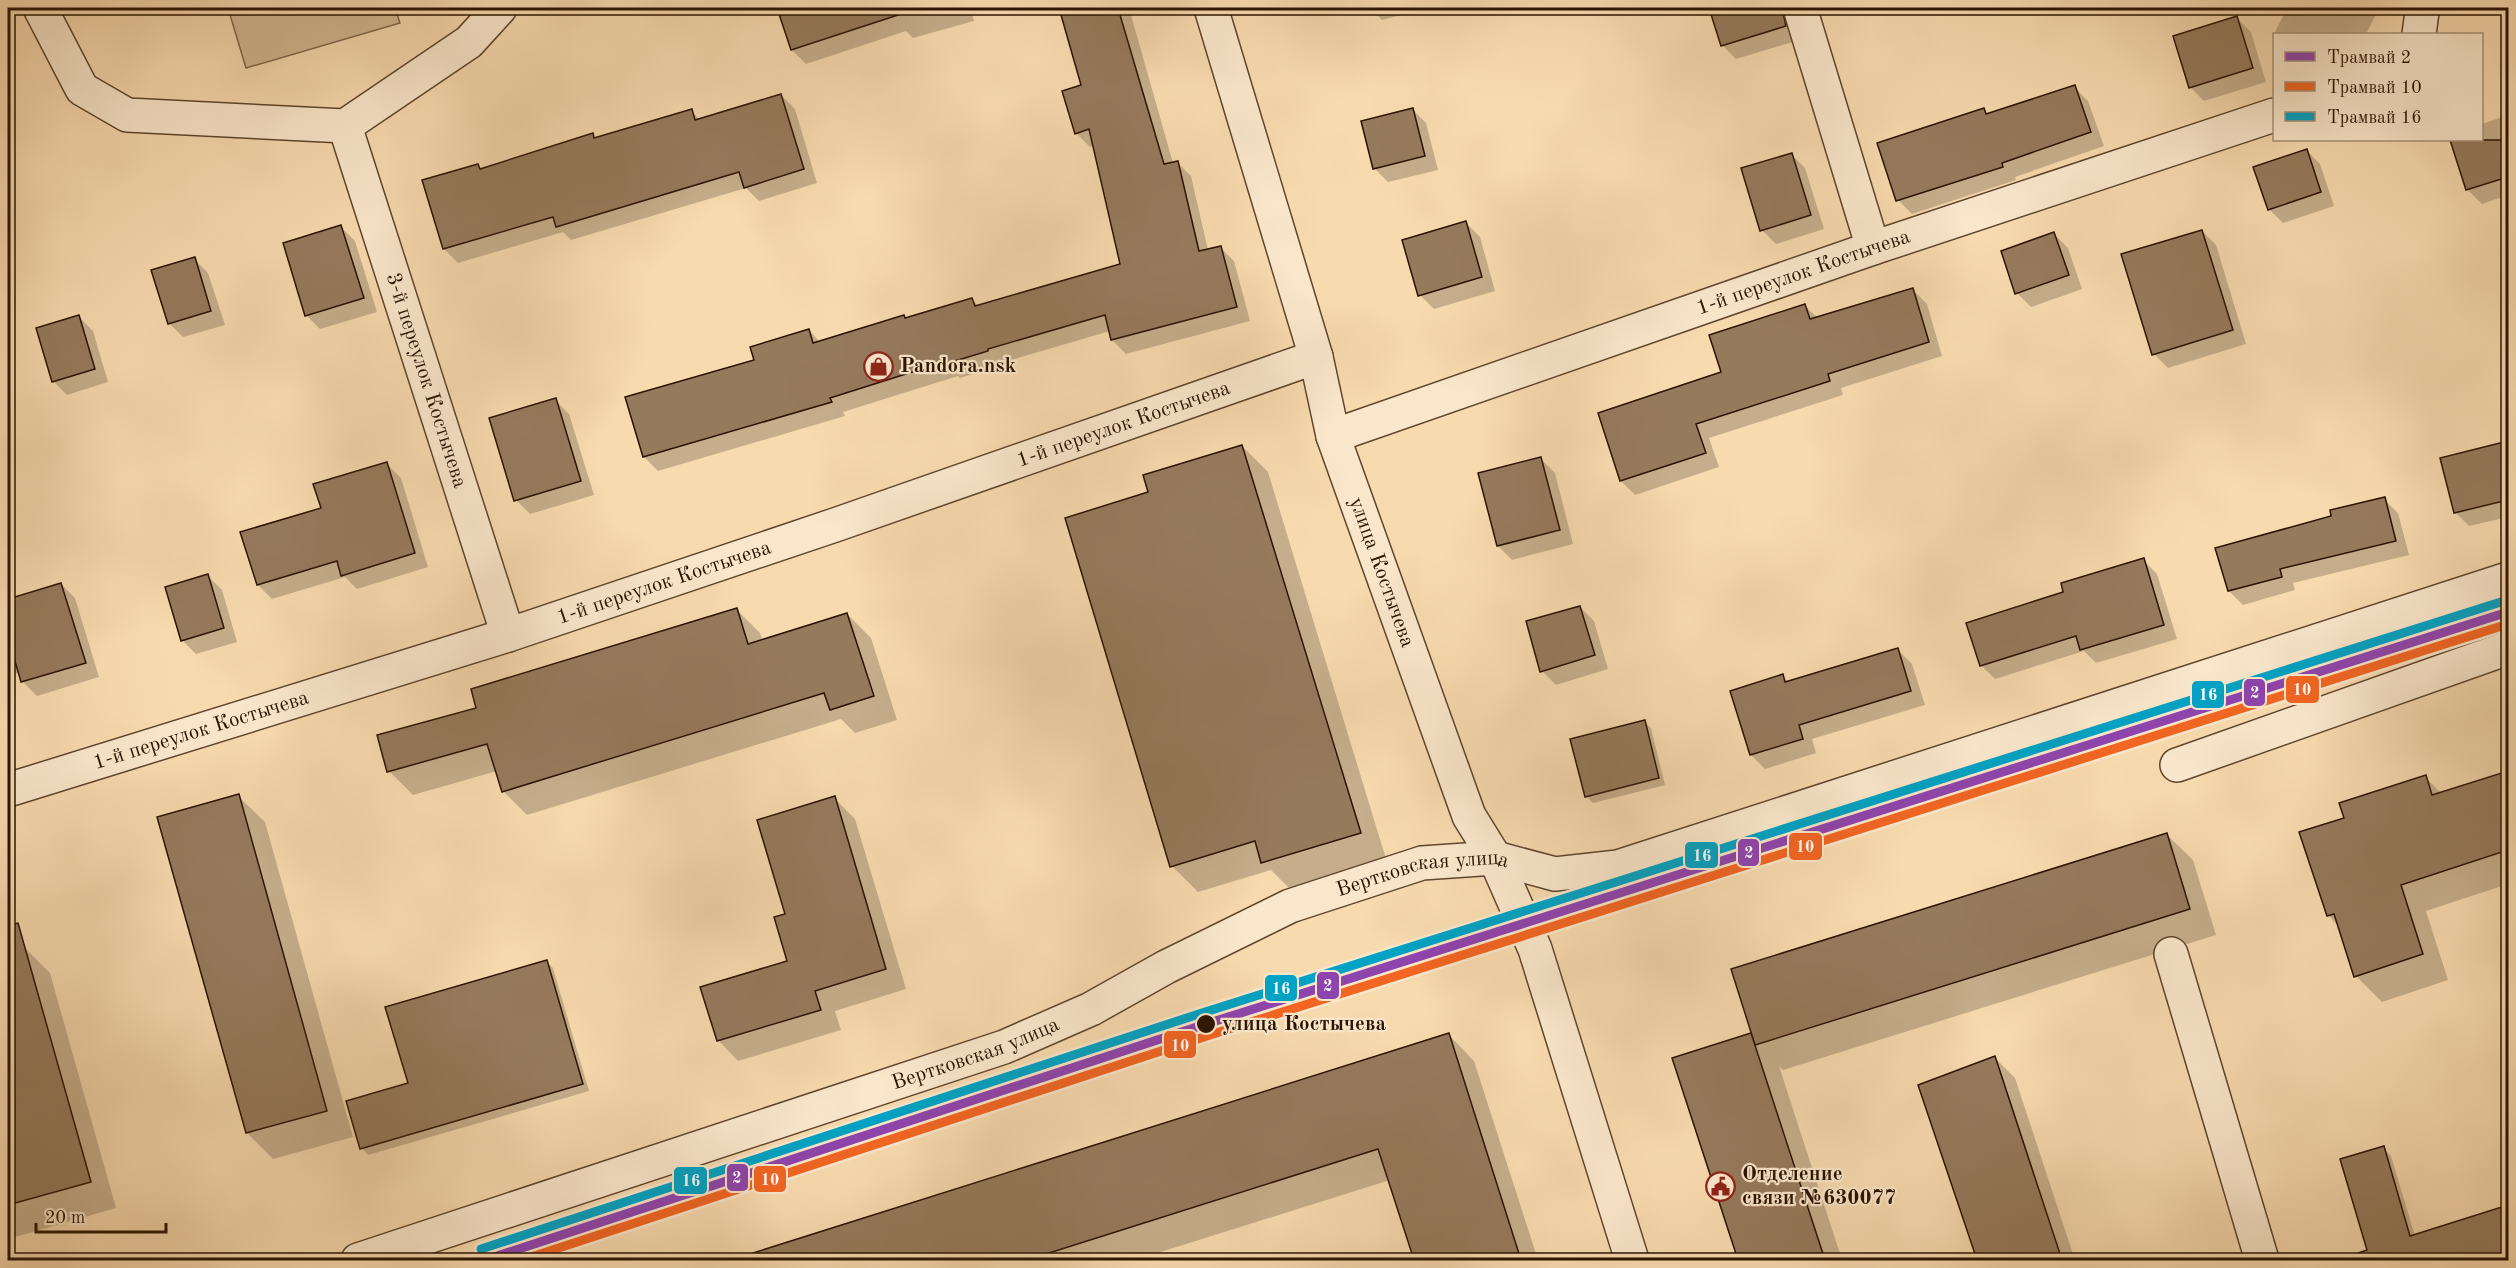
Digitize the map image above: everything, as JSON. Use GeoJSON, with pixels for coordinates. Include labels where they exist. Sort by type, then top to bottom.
{"type":"FeatureCollection","features":[{"type":"Feature","properties":{"kind":"street"},"geometry":{"type":"LineString","coordinates":[[40,8],[82,89],[127,115],[345,126],[469,42],[500,8]]}},
{"type":"Feature","properties":{"kind":"street","name":"улица Костычева"},"geometry":{"type":"LineString","coordinates":[[1211,8],[1316,357],[1333,435],[1469,816],[1495,858],[1535,949],[1632,1260]]}},
{"type":"Feature","properties":{"kind":"street"},"geometry":{"type":"LineString","coordinates":[[1800,8],[1873,248]]}},
{"type":"Feature","properties":{"kind":"street"},"geometry":{"type":"LineString","coordinates":[[2419,33],[2420,8]]}},
{"type":"Feature","properties":{"kind":"street","name":"1-й переулок Костычева"},"geometry":{"type":"LineString","coordinates":[[1333,435],[1873,248],[2273,115]]}},
{"type":"Feature","properties":{"kind":"street","name":"3-й переулок Костычева"},"geometry":{"type":"LineString","coordinates":[[345,126],[508,635]]}},
{"type":"Feature","properties":{"kind":"street","name":"1-й переулок Костычева"},"geometry":{"type":"LineString","coordinates":[[8,790],[508,635],[835,525],[1316,357]]}},
{"type":"Feature","properties":{"kind":"street","name":"Вертковская улица"},"geometry":{"type":"LineString","coordinates":[[358,1260],[1004,1047],[1091,1009],[1166,966],[1290,906],[1422,863],[1495,858],[1555,874],[1618,867],[2508,579]]}},
{"type":"Feature","properties":{"kind":"street"},"geometry":{"type":"LineString","coordinates":[[2177,765],[2508,648]]}},
{"type":"Feature","properties":{"kind":"street"},"geometry":{"type":"LineString","coordinates":[[2171,954],[2257,1259]]}},
{"type":"Feature","properties":{"kind":"shaded area"},"geometry":{"type":"Polygon","coordinates":[[[228,8],[395,8],[400,23],[246,68],[228,8]]]}},
{"type":"Feature","properties":{"kind":"building"},"geometry":{"type":"Polygon","coordinates":[[[777,8],[899,8],[901,14],[791,50],[777,8]]]}},
{"type":"Feature","properties":{"kind":"building"},"geometry":{"type":"Polygon","coordinates":[[[1059,8],[1118,8],[1164,164],[1178,161],[1199,251],[1221,246],[1237,307],[1111,340],[1105,315],[830,398],[832,402],[643,457],[625,397],[754,360],[750,347],[809,329],[813,343],[904,315],[905,318],[972,298],[975,306],[1120,264],[1089,129],[1075,134],[1062,91],[1081,85],[1059,8]]]}},
{"type":"Feature","properties":{"kind":"building"},"geometry":{"type":"Polygon","coordinates":[[[1709,8],[1782,8],[1786,26],[1721,46],[1709,8]]]}},
{"type":"Feature","properties":{"kind":"building"},"geometry":{"type":"Polygon","coordinates":[[[2237,16],[2253,68],[2189,88],[2173,36],[2237,16]]]}},
{"type":"Feature","properties":{"kind":"building"},"geometry":{"type":"Polygon","coordinates":[[[2075,85],[2091,132],[2002,163],[2003,167],[1896,201],[1877,143],[1984,108],[1986,114],[2075,85]]]}},
{"type":"Feature","properties":{"kind":"building"},"geometry":{"type":"Polygon","coordinates":[[[781,94],[804,169],[744,188],[739,172],[556,227],[553,217],[443,249],[422,180],[478,164],[480,169],[593,133],[594,138],[692,109],[695,120],[781,94]]]}},
{"type":"Feature","properties":{"kind":"building"},"geometry":{"type":"Polygon","coordinates":[[[1413,108],[1425,156],[1373,169],[1361,121],[1413,108]]]}},
{"type":"Feature","properties":{"kind":"building"},"geometry":{"type":"Polygon","coordinates":[[[2508,140],[2508,177],[2466,190],[2450,141],[2508,140]]]}},
{"type":"Feature","properties":{"kind":"building"},"geometry":{"type":"Polygon","coordinates":[[[2307,149],[2321,192],[2268,210],[2253,167],[2307,149]]]}},
{"type":"Feature","properties":{"kind":"building"},"geometry":{"type":"Polygon","coordinates":[[[1792,153],[1811,215],[1760,231],[1741,168],[1792,153]]]}},
{"type":"Feature","properties":{"kind":"building"},"geometry":{"type":"Polygon","coordinates":[[[1466,221],[1482,277],[1418,296],[1402,240],[1466,221]]]}},
{"type":"Feature","properties":{"kind":"building"},"geometry":{"type":"Polygon","coordinates":[[[341,225],[364,298],[305,316],[283,243],[341,225]]]}},
{"type":"Feature","properties":{"kind":"building"},"geometry":{"type":"Polygon","coordinates":[[[2202,230],[2233,330],[2152,355],[2121,254],[2202,230]]]}},
{"type":"Feature","properties":{"kind":"building"},"geometry":{"type":"Polygon","coordinates":[[[2054,232],[2069,275],[2015,294],[2001,251],[2054,232]]]}},
{"type":"Feature","properties":{"kind":"building"},"geometry":{"type":"Polygon","coordinates":[[[195,257],[211,311],[168,324],[151,270],[195,257]]]}},
{"type":"Feature","properties":{"kind":"building"},"geometry":{"type":"Polygon","coordinates":[[[1913,288],[1929,342],[1828,374],[1830,381],[1696,424],[1706,453],[1620,481],[1598,413],[1721,372],[1709,335],[1805,304],[1810,319],[1913,288]]]}},
{"type":"Feature","properties":{"kind":"building"},"geometry":{"type":"Polygon","coordinates":[[[79,315],[95,369],[52,382],[36,328],[79,315]]]}},
{"type":"Feature","properties":{"kind":"building"},"geometry":{"type":"Polygon","coordinates":[[[556,398],[581,481],[514,501],[489,418],[556,398]]]}},
{"type":"Feature","properties":{"kind":"building"},"geometry":{"type":"Polygon","coordinates":[[[2508,441],[2508,500],[2454,513],[2440,458],[2508,441]]]}},
{"type":"Feature","properties":{"kind":"building"},"geometry":{"type":"Polygon","coordinates":[[[1242,445],[1361,833],[1261,863],[1255,841],[1170,867],[1065,518],[1148,492],[1143,475],[1242,445]]]}},
{"type":"Feature","properties":{"kind":"building"},"geometry":{"type":"Polygon","coordinates":[[[1541,457],[1560,530],[1497,546],[1478,473],[1541,457]]]}},
{"type":"Feature","properties":{"kind":"building"},"geometry":{"type":"Polygon","coordinates":[[[387,462],[415,553],[341,576],[337,561],[257,585],[240,532],[321,508],[313,484],[387,462]]]}},
{"type":"Feature","properties":{"kind":"building"},"geometry":{"type":"Polygon","coordinates":[[[2385,497],[2396,541],[2280,569],[2282,577],[2228,591],[2215,548],[2331,516],[2330,510],[2385,497]]]}},
{"type":"Feature","properties":{"kind":"building"},"geometry":{"type":"Polygon","coordinates":[[[2144,558],[2164,625],[2080,650],[2076,636],[1980,666],[1966,623],[2063,592],[2061,583],[2144,558]]]}},
{"type":"Feature","properties":{"kind":"building"},"geometry":{"type":"Polygon","coordinates":[[[208,574],[224,628],[181,641],[165,587],[208,574]]]}},
{"type":"Feature","properties":{"kind":"building"},"geometry":{"type":"Polygon","coordinates":[[[61,583],[86,663],[21,682],[8,637],[8,599],[61,583]]]}},
{"type":"Feature","properties":{"kind":"building"},"geometry":{"type":"Polygon","coordinates":[[[1580,606],[1595,655],[1540,672],[1526,621],[1580,606]]]}},
{"type":"Feature","properties":{"kind":"building"},"geometry":{"type":"Polygon","coordinates":[[[737,608],[748,644],[847,613],[874,696],[830,710],[824,693],[502,792],[487,744],[387,772],[377,735],[476,708],[471,689],[737,608]]]}},
{"type":"Feature","properties":{"kind":"building"},"geometry":{"type":"Polygon","coordinates":[[[1898,648],[1911,691],[1799,725],[1803,739],[1750,755],[1730,691],[1783,674],[1785,682],[1898,648]]]}},
{"type":"Feature","properties":{"kind":"building"},"geometry":{"type":"Polygon","coordinates":[[[1645,720],[1659,778],[1585,797],[1570,739],[1645,720]]]}},
{"type":"Feature","properties":{"kind":"building"},"geometry":{"type":"Polygon","coordinates":[[[2508,771],[2508,850],[2401,885],[2423,954],[2354,977],[2334,914],[2327,916],[2299,832],[2344,818],[2339,803],[2426,775],[2432,795],[2508,771]]]}},
{"type":"Feature","properties":{"kind":"building"},"geometry":{"type":"Polygon","coordinates":[[[239,794],[327,1111],[246,1133],[157,817],[239,794]]]}},
{"type":"Feature","properties":{"kind":"building"},"geometry":{"type":"Polygon","coordinates":[[[835,796],[886,969],[815,991],[821,1010],[717,1041],[700,987],[787,961],[774,917],[785,914],[757,820],[835,796]]]}},
{"type":"Feature","properties":{"kind":"building"},"geometry":{"type":"Polygon","coordinates":[[[2167,833],[2190,909],[1755,1045],[1731,969],[2167,833]]]}},
{"type":"Feature","properties":{"kind":"building"},"geometry":{"type":"Polygon","coordinates":[[[18,923],[91,1182],[8,1205],[8,925],[18,923]]]}},
{"type":"Feature","properties":{"kind":"building"},"geometry":{"type":"Polygon","coordinates":[[[547,960],[583,1084],[360,1149],[346,1101],[408,1083],[385,1007],[547,960]]]}},
{"type":"Feature","properties":{"kind":"building"},"geometry":{"type":"Polygon","coordinates":[[[1449,1033],[1521,1260],[1414,1260],[1378,1149],[1027,1260],[755,1260],[753,1253],[1449,1033]]]}},
{"type":"Feature","properties":{"kind":"building"},"geometry":{"type":"Polygon","coordinates":[[[1751,1033],[1825,1260],[1738,1260],[1672,1058],[1751,1033]]]}},
{"type":"Feature","properties":{"kind":"building"},"geometry":{"type":"Polygon","coordinates":[[[1995,1056],[2062,1260],[1977,1260],[1918,1085],[1995,1056]]]}},
{"type":"Feature","properties":{"kind":"building"},"geometry":{"type":"Polygon","coordinates":[[[2384,1146],[2410,1236],[2508,1205],[2508,1260],[2359,1260],[2358,1253],[2367,1250],[2340,1159],[2384,1146]]]}},
{"type":"Feature","properties":{"kind":"tram line","name":"16"},"geometry":{"type":"LineString","coordinates":[[481,1249],[1202,1013],[2504,601]]}},
{"type":"Feature","properties":{"kind":"tram line","name":"2"},"geometry":{"type":"LineString","coordinates":[[485,1260],[1206,1024],[2508,612]]}},
{"type":"Feature","properties":{"kind":"tram line","name":"10"},"geometry":{"type":"LineString","coordinates":[[522,1260],[1210,1035],[2508,624]]}},
{"type":"Feature","properties":{"kind":"place","name":"Pandora.nsk"},"geometry":{"type":"Point","coordinates":[879,366]}},
{"type":"Feature","properties":{"kind":"place","name":"улица Костычева"},"geometry":{"type":"Point","coordinates":[1206,1024]}},
{"type":"Feature","properties":{"kind":"place","name":"Отделение связи №630077"},"geometry":{"type":"Point","coordinates":[1721,1186]}}]}
